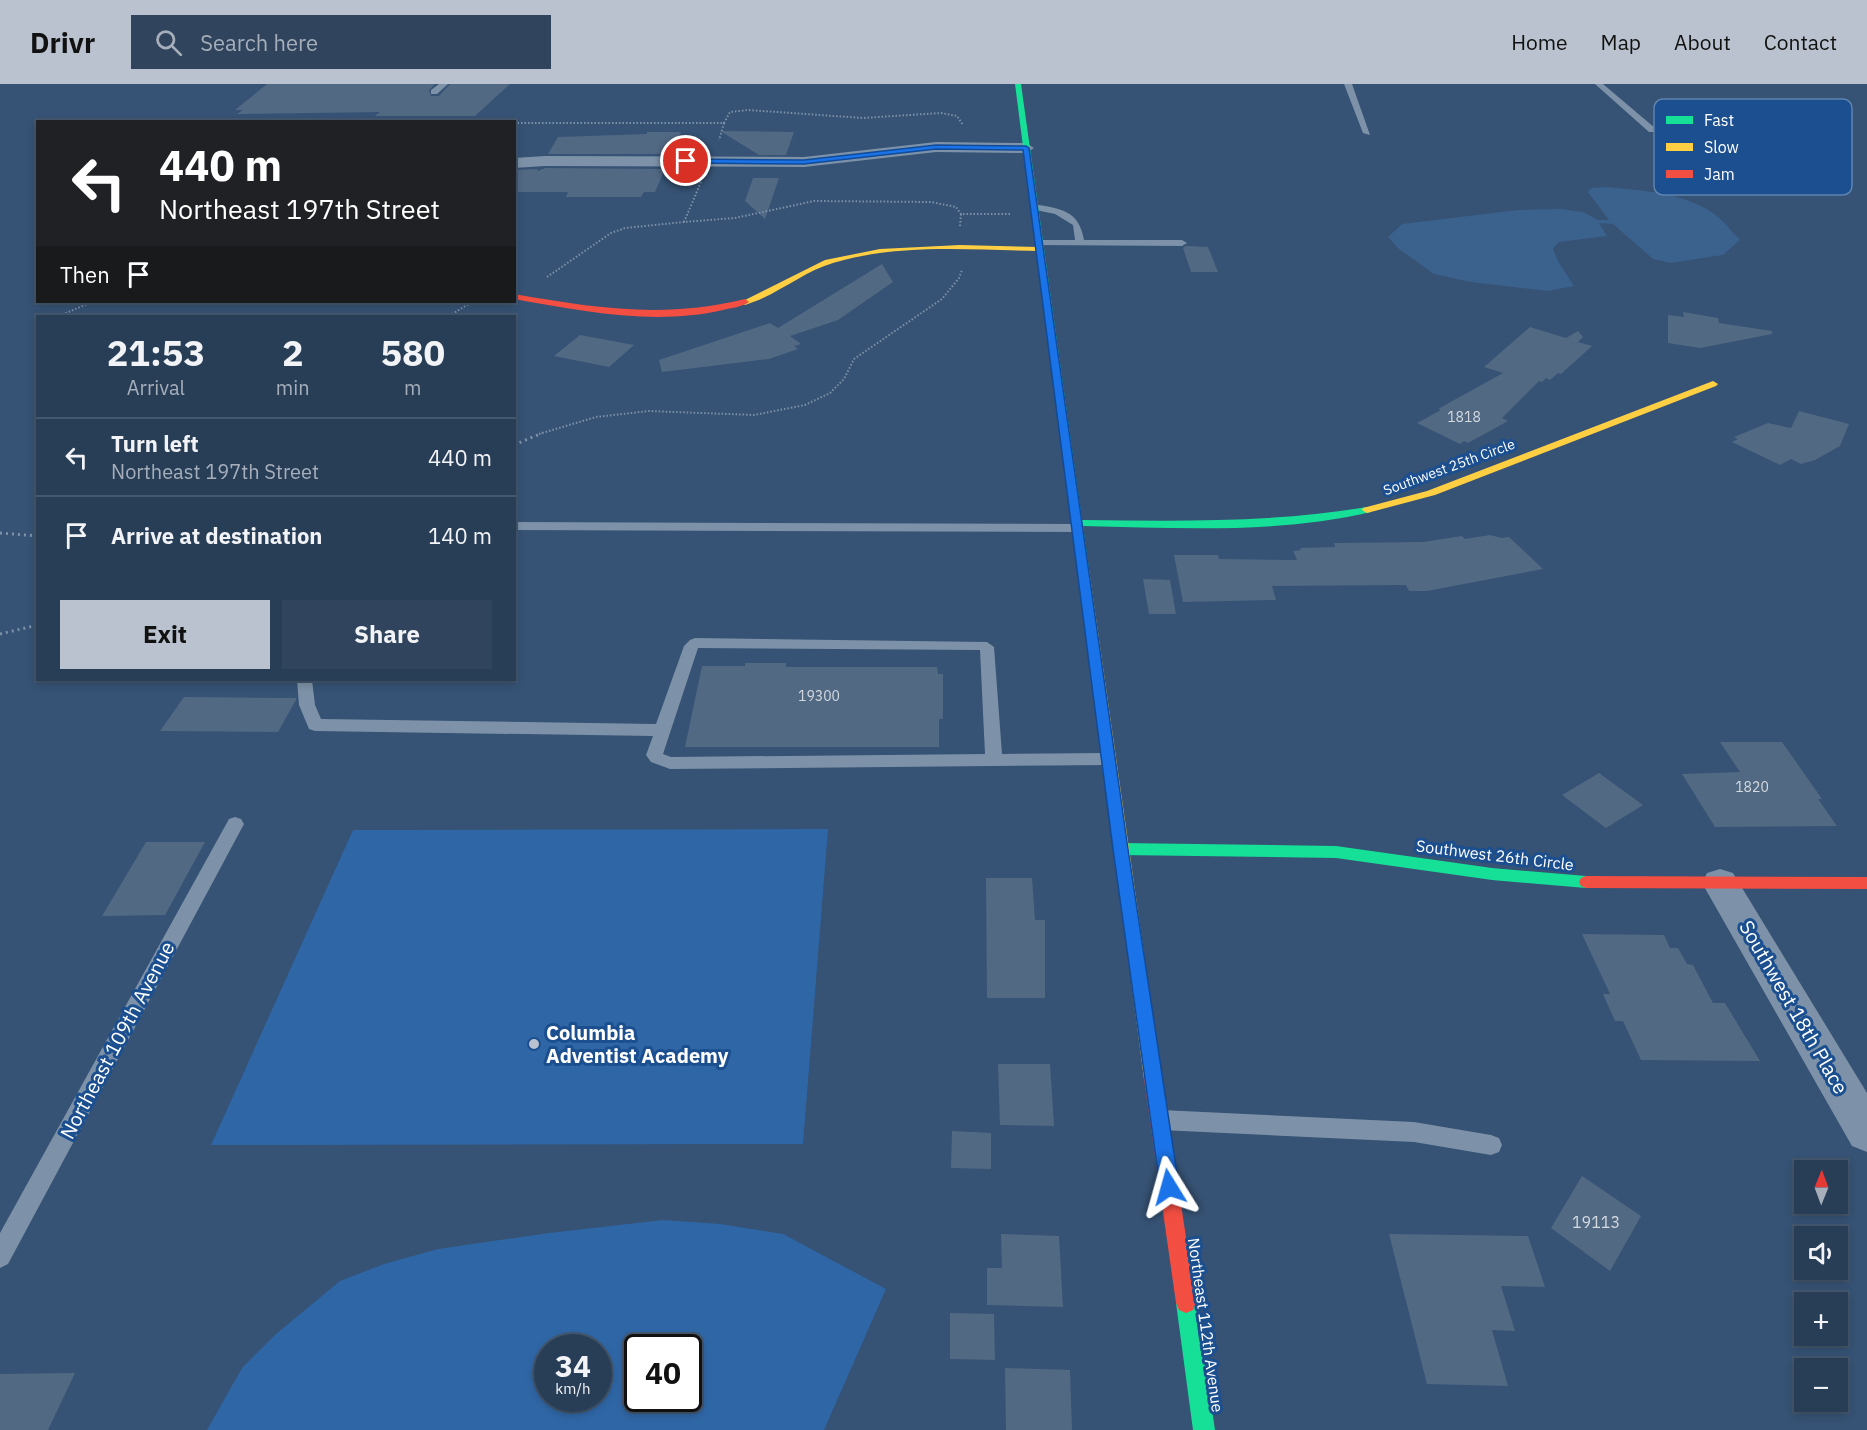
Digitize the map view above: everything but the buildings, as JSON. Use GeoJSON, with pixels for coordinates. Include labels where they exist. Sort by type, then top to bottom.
{"type":"FeatureCollection","features":[{"type":"Feature","properties":{"kind":"street","name":"Northeast 112th Avenue"},"geometry":{"type":"LineString","coordinates":[[1018,84],[1120,849],[1204,1430]]}},
{"type":"Feature","properties":{"kind":"street"},"geometry":{"type":"LineString","coordinates":[[516,163],[804,162],[936,147],[1026,148]]}},
{"type":"Feature","properties":{"kind":"street"},"geometry":{"type":"LineString","coordinates":[[518,296],[634,316],[680,316],[750,301],[802,272],[837,260],[882,251],[1040,246]]}},
{"type":"Feature","properties":{"kind":"street","name":"Southwest 25th Circle"},"geometry":{"type":"LineString","coordinates":[[1077,526],[1252,521],[1342,515],[1386,508],[1431,493],[1713,384]]}},
{"type":"Feature","properties":{"kind":"street","name":"Southwest 26th Circle"},"geometry":{"type":"LineString","coordinates":[[1120,849],[1336,852],[1539,880],[1867,883]]}},
{"type":"Feature","properties":{"kind":"street","name":"Southwest 18th Place"},"geometry":{"type":"LineString","coordinates":[[1720,883],[1867,1132]]}},
{"type":"Feature","properties":{"kind":"lane"},"geometry":{"type":"LineString","coordinates":[[434,93],[444,84]]}},
{"type":"Feature","properties":{"kind":"lane"},"geometry":{"type":"LineString","coordinates":[[1348,84],[1367,133]]}},
{"type":"Feature","properties":{"kind":"lane"},"geometry":{"type":"LineString","coordinates":[[1599,84],[1652,130]]}},
{"type":"Feature","properties":{"kind":"lane"},"geometry":{"type":"LineString","coordinates":[[1035,210],[1059,211],[1068,215],[1077,224],[1080,243]]}},
{"type":"Feature","properties":{"kind":"lane"},"geometry":{"type":"LineString","coordinates":[[1040,246],[1080,243],[1182,243]]}},
{"type":"Feature","properties":{"kind":"lane"},"geometry":{"type":"LineString","coordinates":[[516,526],[1077,526]]}},
{"type":"Feature","properties":{"kind":"lane"},"geometry":{"type":"LineString","coordinates":[[994,760],[987,647],[982,645],[695,643],[691,646],[654,755],[670,763],[1108,759]]}},
{"type":"Feature","properties":{"kind":"lane"},"geometry":{"type":"LineString","coordinates":[[305,681],[307,705],[315,724],[663,730]]}},
{"type":"Feature","properties":{"kind":"lane","name":"Northeast 109th Avenue"},"geometry":{"type":"LineString","coordinates":[[0,1256],[235,824]]}},
{"type":"Feature","properties":{"kind":"lane"},"geometry":{"type":"LineString","coordinates":[[1160,1120],[1414,1132],[1491,1145]]}},
{"type":"Feature","properties":{"kind":"path"},"geometry":{"type":"LineString","coordinates":[[724,123],[730,112],[748,110],[863,118],[950,114],[957,116],[975,141],[976,148]]}},
{"type":"Feature","properties":{"kind":"path"},"geometry":{"type":"LineString","coordinates":[[516,444],[546,431],[596,417],[649,411],[754,415],[805,405],[830,393],[844,379],[854,359],[942,299],[959,278],[966,259],[958,242],[961,214],[1035,210]]}},
{"type":"Feature","properties":{"kind":"path"},"geometry":{"type":"LineString","coordinates":[[518,296],[611,233],[625,228],[684,222]]}},
{"type":"Feature","properties":{"kind":"path"},"geometry":{"type":"LineString","coordinates":[[61,315],[90,303]]}},
{"type":"Feature","properties":{"kind":"path"},"geometry":{"type":"LineString","coordinates":[[451,315],[470,303]]}},
{"type":"Feature","properties":{"kind":"path"},"geometry":{"type":"LineString","coordinates":[[0,533],[36,536]]}},
{"type":"Feature","properties":{"kind":"path"},"geometry":{"type":"LineString","coordinates":[[0,634],[36,625]]}},
{"type":"Feature","properties":{"kind":"shaded area"},"geometry":{"type":"Polygon","coordinates":[[[1608,187],[1648,191],[1654,192],[1654,195],[1666,195],[1688,201],[1713,213],[1740,240],[1723,255],[1670,263],[1653,259],[1613,224],[1599,223],[1607,236],[1559,242],[1553,249],[1574,286],[1548,291],[1471,282],[1434,274],[1399,249],[1388,237],[1402,224],[1518,210],[1561,209],[1583,212],[1598,220],[1609,220],[1588,192],[1592,188],[1608,187]]]}},
{"type":"Feature","properties":{"kind":"shaded area"},"geometry":{"type":"Polygon","coordinates":[[[828,829],[803,1144],[211,1145],[353,830],[828,829]]]}},
{"type":"Feature","properties":{"kind":"shaded area"},"geometry":{"type":"Polygon","coordinates":[[[663,1220],[720,1224],[783,1234],[886,1289],[824,1430],[207,1430],[242,1368],[276,1334],[340,1281],[384,1264],[438,1249],[663,1220]]]}},
{"type":"Feature","properties":{"kind":"traffic: fast"},"geometry":{"type":"LineString","coordinates":[[1018,84],[1083,569]]}},
{"type":"Feature","properties":{"kind":"traffic: fast"},"geometry":{"type":"LineString","coordinates":[[1076,523],[1259,523],[1367,510]]}},
{"type":"Feature","properties":{"kind":"traffic: fast"},"geometry":{"type":"LineString","coordinates":[[1120,849],[1336,852],[1492,874],[1586,882]]}},
{"type":"Feature","properties":{"kind":"traffic: fast"},"geometry":{"type":"LineString","coordinates":[[1186,1303],[1204,1430]]}},
{"type":"Feature","properties":{"kind":"traffic: slow"},"geometry":{"type":"LineString","coordinates":[[745,302],[817,266],[854,255],[933,247],[1040,249]]}},
{"type":"Feature","properties":{"kind":"traffic: slow"},"geometry":{"type":"LineString","coordinates":[[1367,510],[1431,493],[1713,384]]}},
{"type":"Feature","properties":{"kind":"traffic: slow"},"geometry":{"type":"LineString","coordinates":[[1083,569],[1153,1079]]}},
{"type":"Feature","properties":{"kind":"traffic: jam"},"geometry":{"type":"LineString","coordinates":[[516,296],[601,310],[658,314],[686,313],[745,302]]}},
{"type":"Feature","properties":{"kind":"traffic: jam"},"geometry":{"type":"LineString","coordinates":[[1586,882],[1867,883]]}},
{"type":"Feature","properties":{"kind":"traffic: jam"},"geometry":{"type":"LineString","coordinates":[[1153,1079],[1186,1303]]}},
{"type":"Feature","properties":{"kind":"place","name":"Columbia Adventist Academy"},"geometry":{"type":"Point","coordinates":[534,1044]}},
{"type":"Feature","properties":{"kind":"route"},"geometry":{"type":"LineString","coordinates":[[686,161],[804,162],[936,147],[1026,148],[1120,849],[1169,1187]]}}]}
